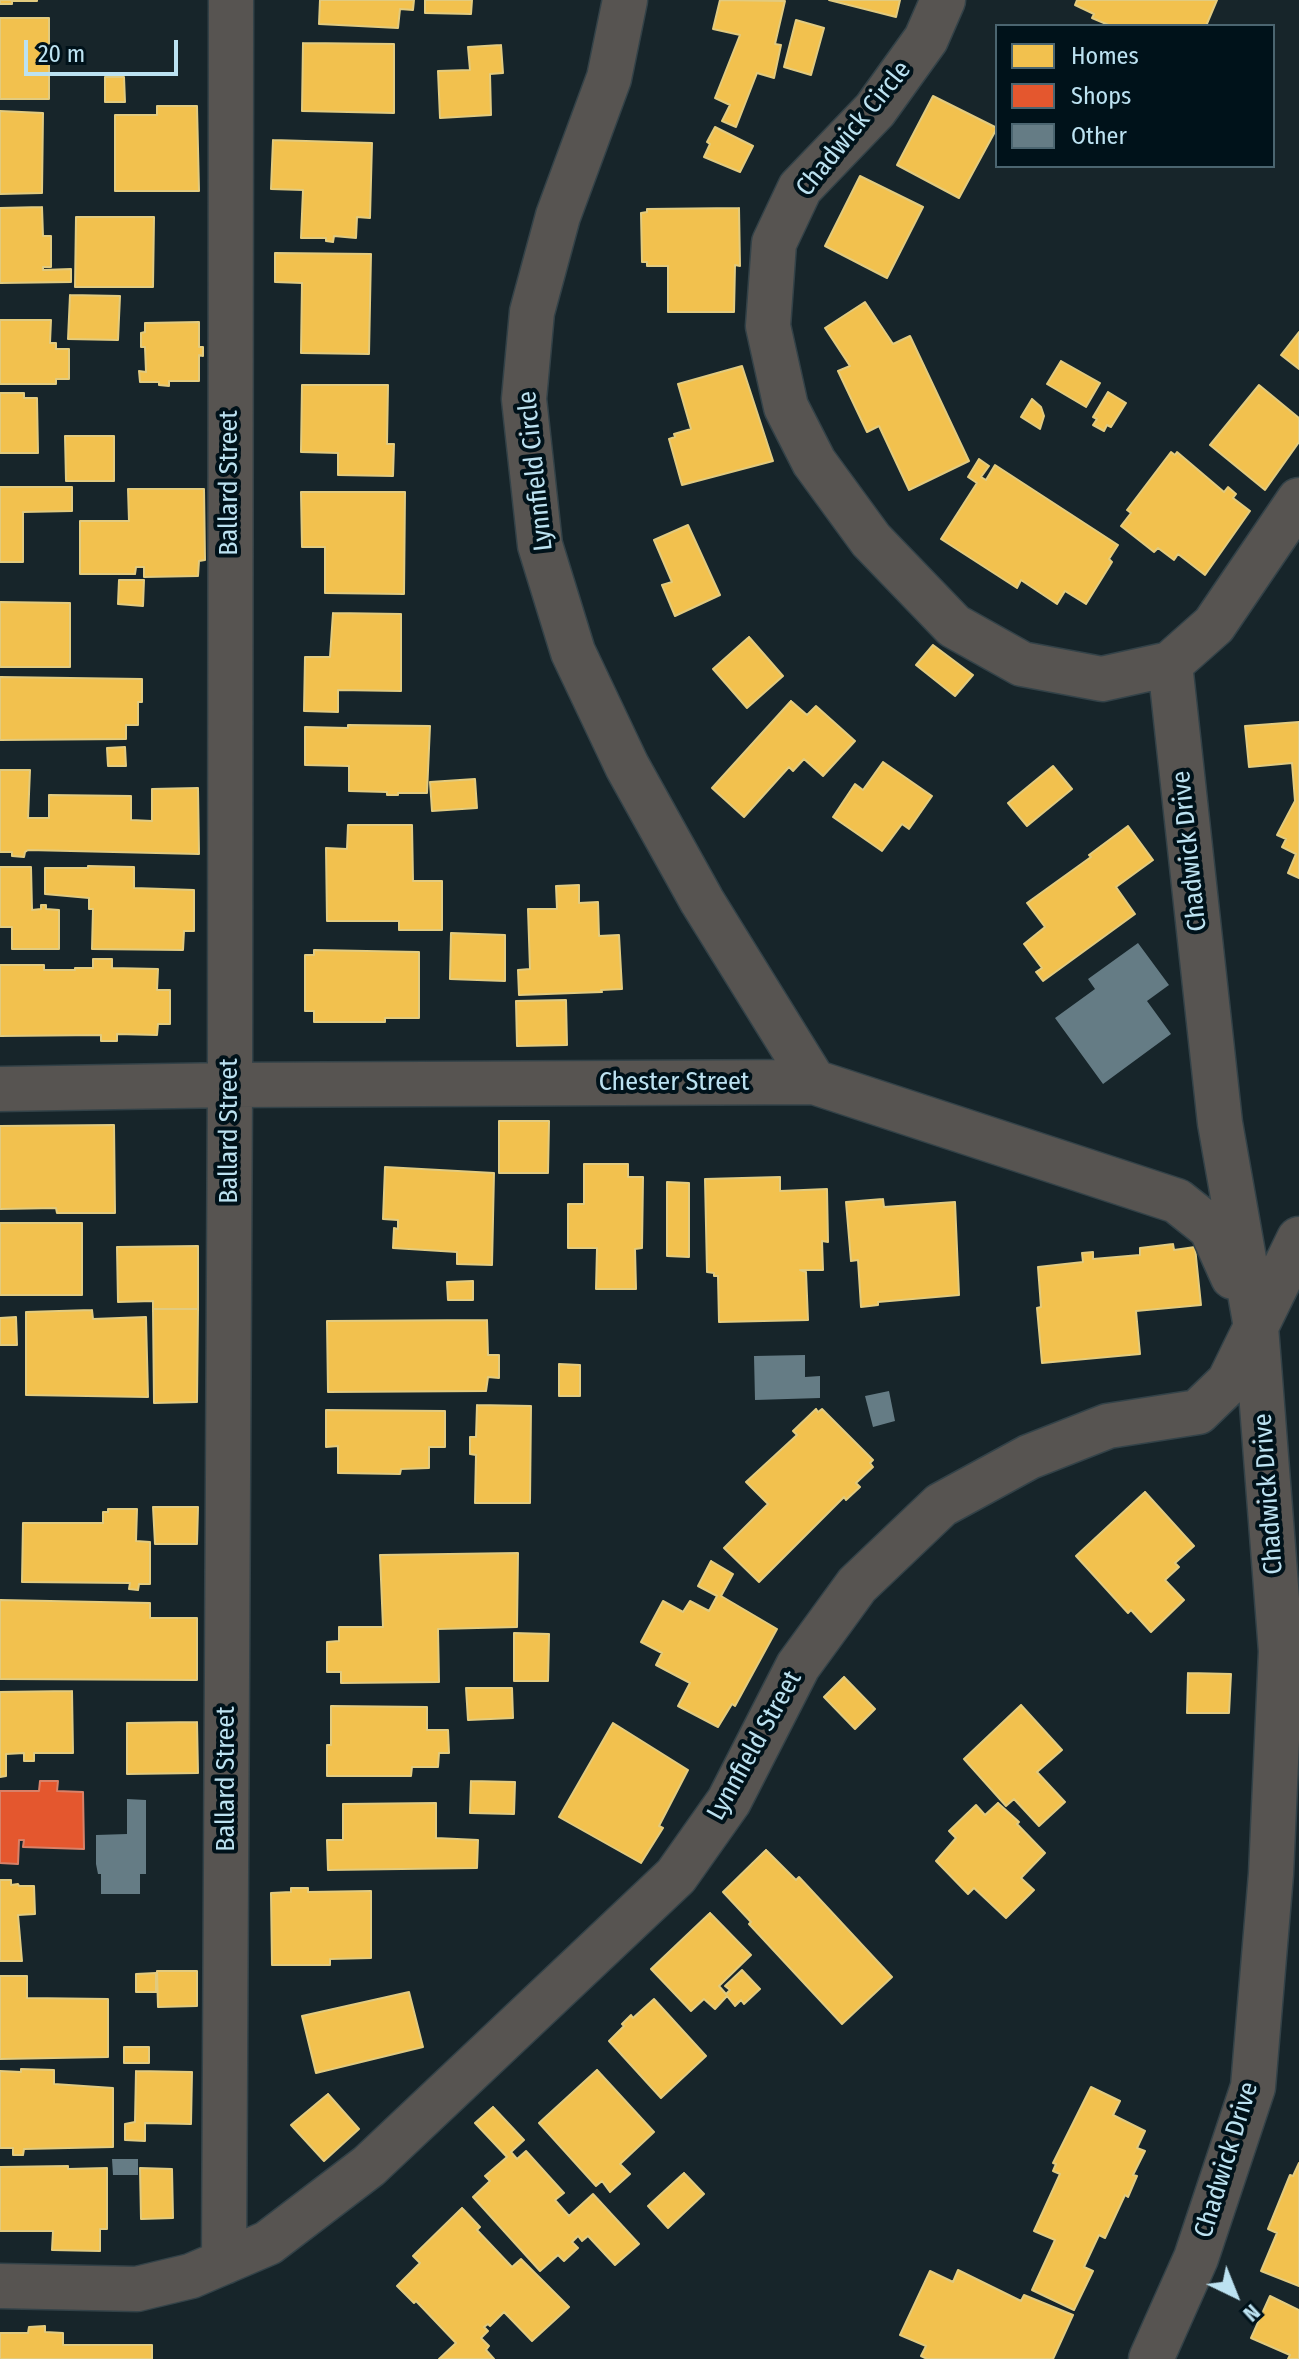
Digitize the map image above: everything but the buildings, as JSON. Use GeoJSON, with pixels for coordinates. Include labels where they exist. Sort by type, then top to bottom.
{"type":"FeatureCollection","features":[{"type":"Feature","properties":{"kind":"street","name":"Ballard Street"},"geometry":{"type":"LineString","coordinates":[[224,2262],[231,0]]}},
{"type":"Feature","properties":{"kind":"street","name":"Lynnfield Circle"},"geometry":{"type":"LineString","coordinates":[[625,0],[609,78],[558,216],[532,312],[524,399],[540,545],[573,652],[627,766],[702,901],[814,1082]]}},
{"type":"Feature","properties":{"kind":"street","name":"Chadwick Circle"},"geometry":{"type":"LineString","coordinates":[[943,0],[926,39],[875,110],[800,188],[774,243],[768,326],[786,407],[814,462],[871,540],[954,626],[1022,664],[1102,679],[1170,664],[1214,625],[1299,500]]}},
{"type":"Feature","properties":{"kind":"street","name":"Chadwick Drive"},"geometry":{"type":"LineString","coordinates":[[1151,2359],[1196,2258],[1253,2087],[1271,1874],[1281,1651],[1256,1327],[1220,1123],[1170,664]]}},
{"type":"Feature","properties":{"kind":"street","name":"Chester Street"},"geometry":{"type":"LineString","coordinates":[[0,1089],[814,1082],[1177,1201],[1211,1228],[1256,1327]]}},
{"type":"Feature","properties":{"kind":"street","name":"Lynnfield Street"},"geometry":{"type":"LineString","coordinates":[[0,2286],[137,2289],[191,2276],[268,2243],[369,2166],[676,1876],[729,1801],[798,1666],[857,1585],[941,1505],[1029,1457],[1108,1426],[1198,1412],[1229,1382],[1299,1239]]}}]}
